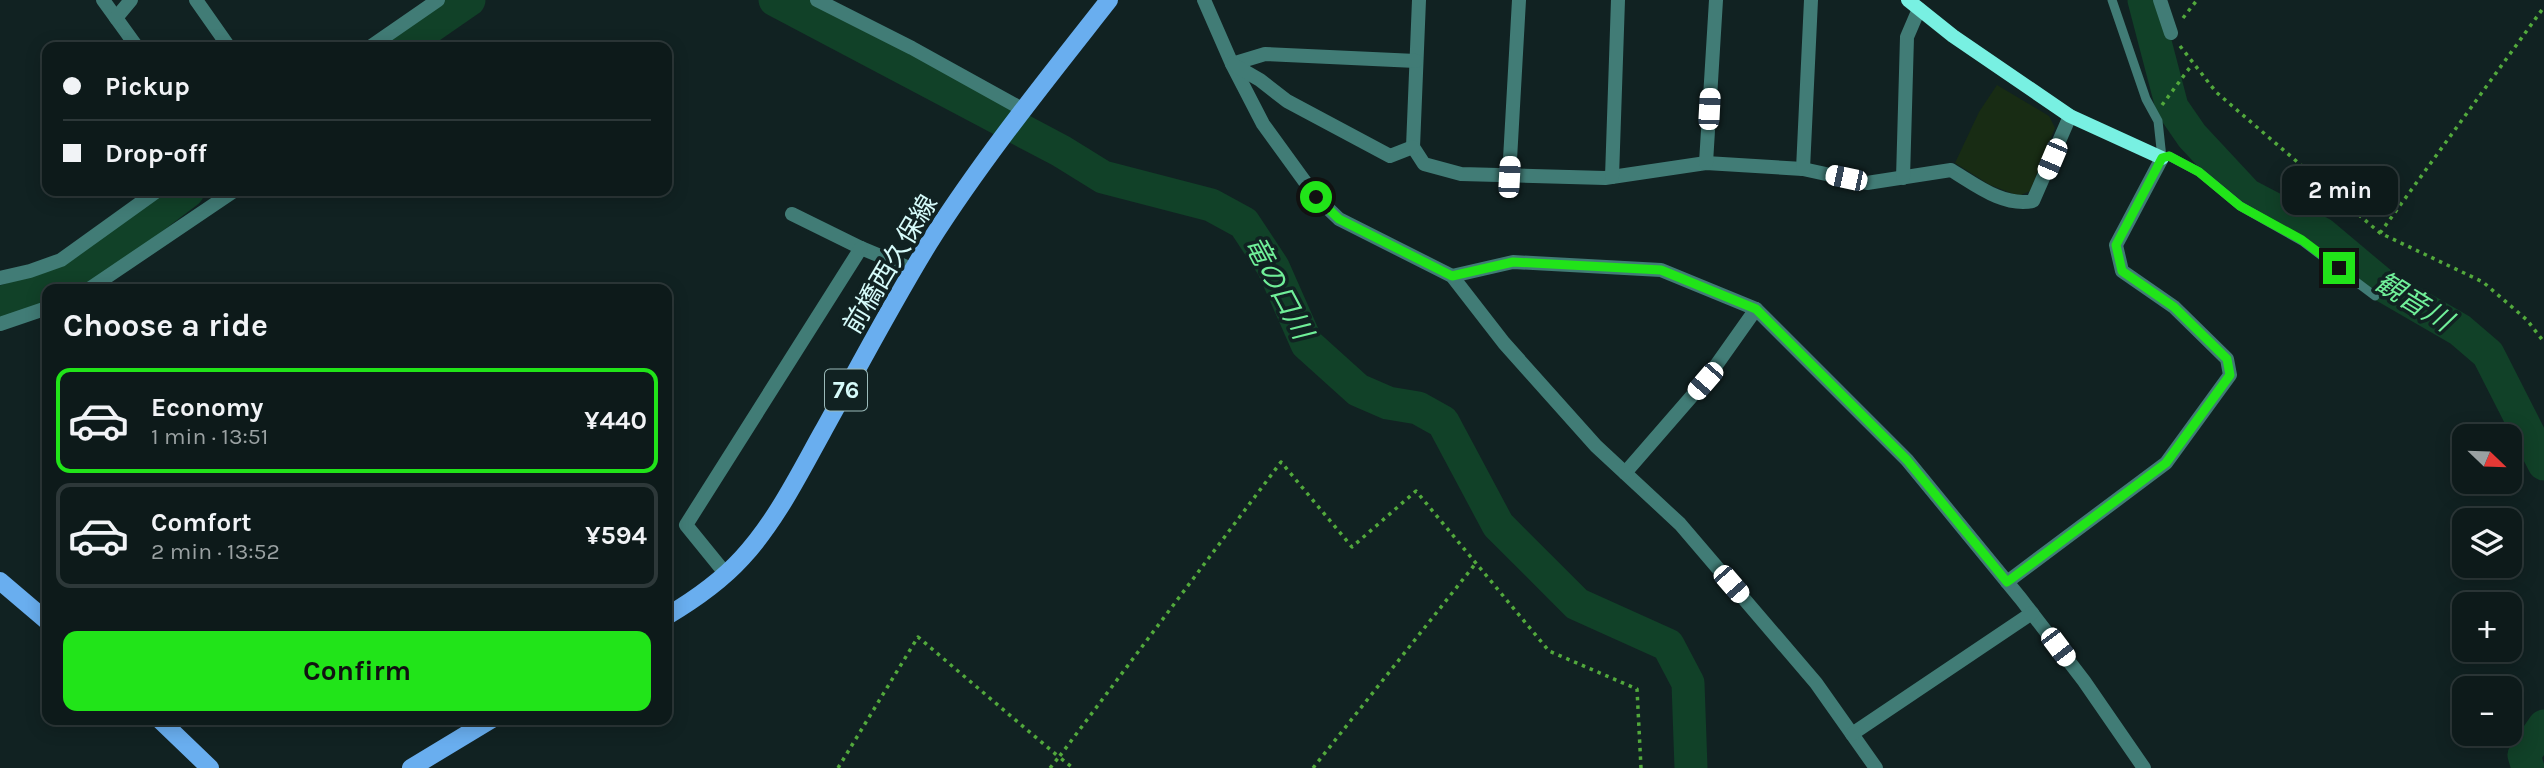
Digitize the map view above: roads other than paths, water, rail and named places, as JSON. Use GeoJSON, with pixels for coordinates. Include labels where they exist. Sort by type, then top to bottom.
{"type":"FeatureCollection","features":[{"type":"Feature","properties":{"kind":"main road","name":"前橋西久保線"},"geometry":{"type":"LineString","coordinates":[[672,612],[696,598],[740,560],[764,532],[943,222],[1022,112],[1109,0]]}},
{"type":"Feature","properties":{"kind":"main road"},"geometry":{"type":"LineString","coordinates":[[0,581],[42,617]]}},
{"type":"Feature","properties":{"kind":"main road"},"geometry":{"type":"LineString","coordinates":[[165,725],[210,768]]}},
{"type":"Feature","properties":{"kind":"main road"},"geometry":{"type":"LineString","coordinates":[[411,768],[482,725]]}},
{"type":"Feature","properties":{"kind":"street"},"geometry":{"type":"LineString","coordinates":[[103,0],[133,42]]}},
{"type":"Feature","properties":{"kind":"street"},"geometry":{"type":"LineString","coordinates":[[116,18],[131,0]]}},
{"type":"Feature","properties":{"kind":"street"},"geometry":{"type":"LineString","coordinates":[[196,0],[225,42]]}},
{"type":"Feature","properties":{"kind":"street"},"geometry":{"type":"LineString","coordinates":[[377,42],[438,0]]}},
{"type":"Feature","properties":{"kind":"street"},"geometry":{"type":"LineString","coordinates":[[817,0],[912,48],[1022,112]]}},
{"type":"Feature","properties":{"kind":"street"},"geometry":{"type":"LineString","coordinates":[[1204,0],[1232,64],[1263,124],[1316,197],[1339,219],[1452,276],[1504,343],[1597,446],[1680,524],[1816,683],[1876,768]]}},
{"type":"Feature","properties":{"kind":"street"},"geometry":{"type":"LineString","coordinates":[[1419,0],[1413,147],[1423,164],[1461,174],[1612,177],[1706,163],[1804,169],[1867,183],[1951,170],[1988,193],[2021,204],[2034,201],[2070,116]]}},
{"type":"Feature","properties":{"kind":"street"},"geometry":{"type":"LineString","coordinates":[[1509,177],[1519,0]]}},
{"type":"Feature","properties":{"kind":"street"},"geometry":{"type":"LineString","coordinates":[[1612,177],[1618,0]]}},
{"type":"Feature","properties":{"kind":"street"},"geometry":{"type":"LineString","coordinates":[[1706,163],[1716,0]]}},
{"type":"Feature","properties":{"kind":"street"},"geometry":{"type":"LineString","coordinates":[[1804,169],[1811,0]]}},
{"type":"Feature","properties":{"kind":"street"},"geometry":{"type":"LineString","coordinates":[[2160,0],[2171,33]]}},
{"type":"Feature","properties":{"kind":"street"},"geometry":{"type":"LineString","coordinates":[[1903,178],[1907,37],[1913,4],[1953,36],[2070,116],[2162,158],[2116,245],[2122,271],[2174,307],[2227,359],[2230,375],[2166,463],[2007,582]]}},
{"type":"Feature","properties":{"kind":"street"},"geometry":{"type":"LineString","coordinates":[[1232,64],[1265,54],[1416,61]]}},
{"type":"Feature","properties":{"kind":"street"},"geometry":{"type":"LineString","coordinates":[[1232,64],[1260,80],[1287,101],[1390,156],[1413,147]]}},
{"type":"Feature","properties":{"kind":"street"},"geometry":{"type":"LineString","coordinates":[[0,278],[61,260],[150,196]]}},
{"type":"Feature","properties":{"kind":"street"},"geometry":{"type":"LineString","coordinates":[[96,284],[227,196]]}},
{"type":"Feature","properties":{"kind":"street"},"geometry":{"type":"LineString","coordinates":[[792,214],[861,248],[914,270]]}},
{"type":"Feature","properties":{"kind":"street"},"geometry":{"type":"LineString","coordinates":[[725,573],[686,525],[861,248]]}},
{"type":"Feature","properties":{"kind":"street"},"geometry":{"type":"LineString","coordinates":[[1452,276],[1513,262],[1661,270],[1756,309],[1907,460],[2032,613],[2084,681],[2144,768]]}},
{"type":"Feature","properties":{"kind":"street"},"geometry":{"type":"LineString","coordinates":[[1625,473],[1705,381],[1756,309]]}},
{"type":"Feature","properties":{"kind":"street"},"geometry":{"type":"LineString","coordinates":[[0,324],[42,310]]}},
{"type":"Feature","properties":{"kind":"street"},"geometry":{"type":"LineString","coordinates":[[1852,733],[2032,613]]}},
{"type":"Feature","properties":{"kind":"lane"},"geometry":{"type":"LineString","coordinates":[[2112,0],[2146,99],[2158,121],[2162,158],[2169,156],[2199,172],[2240,206],[2302,240],[2375,296]]}},
{"type":"Feature","properties":{"kind":"waterway","name":"竜の口川"},"geometry":{"type":"LineString","coordinates":[[408,42],[469,0]]}},
{"type":"Feature","properties":{"kind":"waterway","name":"竜の口川"},"geometry":{"type":"LineString","coordinates":[[775,0],[1061,151],[1103,177],[1211,205],[1244,223],[1273,267],[1307,344],[1358,390],[1388,403],[1418,408],[1443,422],[1498,525],[1577,604],[1668,645],[1688,683],[1691,768]]}},
{"type":"Feature","properties":{"kind":"waterway","name":"観音川"},"geometry":{"type":"LineString","coordinates":[[2144,0],[2172,107],[2192,136],[2247,195],[2322,234],[2384,286],[2460,330],[2488,354],[2544,464]]}},
{"type":"Feature","properties":{"kind":"waterway","name":"竜の口川"},"geometry":{"type":"LineString","coordinates":[[57,284],[72,279],[181,196]]}},
{"type":"Feature","properties":{"kind":"waterway","name":"竜の口川"},"geometry":{"type":"LineString","coordinates":[[0,303],[42,289]]}},
{"type":"Feature","properties":{"kind":"waterway","name":"観音川"},"geometry":{"type":"LineString","coordinates":[[2528,768],[2524,755],[2544,726]]}}]}
